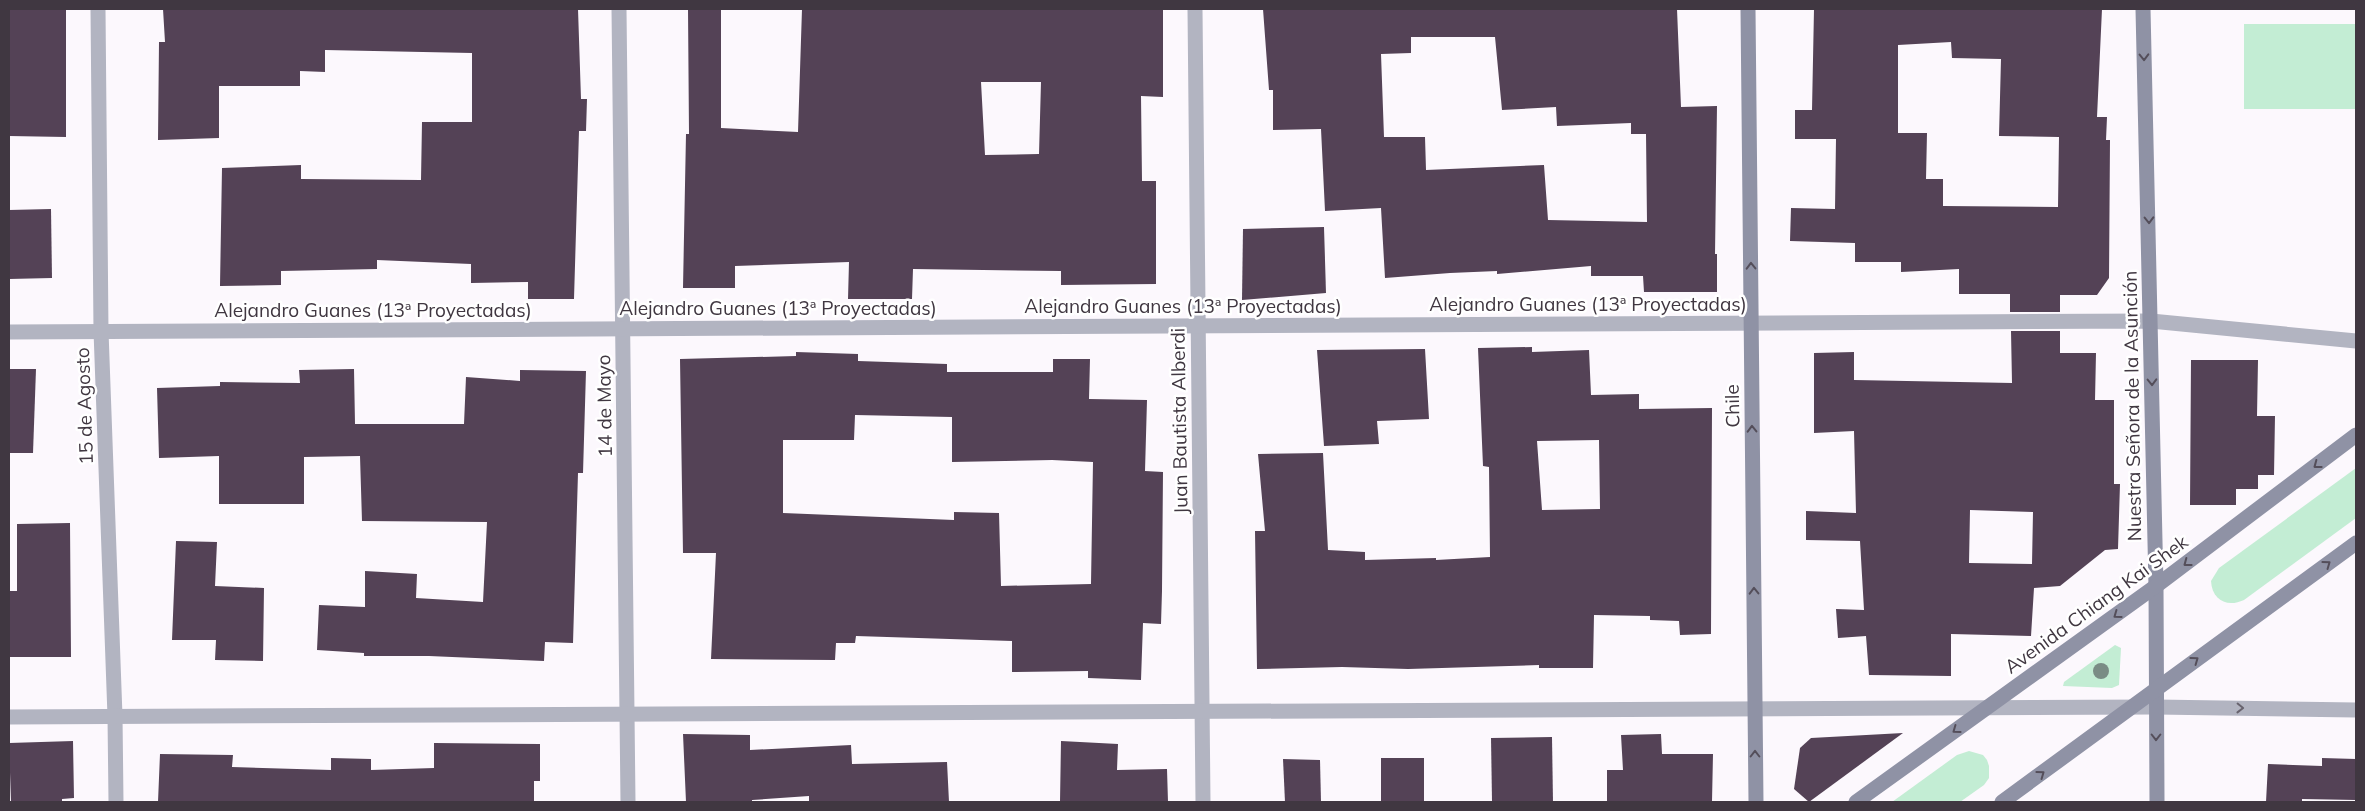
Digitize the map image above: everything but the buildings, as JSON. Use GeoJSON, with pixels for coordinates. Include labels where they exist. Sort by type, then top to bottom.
{"type":"FeatureCollection","features":[{"type":"Feature","properties":{"kind":"street","name":"15 de Agosto"},"geometry":{"type":"LineString","coordinates":[[98,9],[101,331],[115,716],[116,802]]}},
{"type":"Feature","properties":{"kind":"street","name":"14 de Mayo"},"geometry":{"type":"LineString","coordinates":[[619,9],[628,802]]}},
{"type":"Feature","properties":{"kind":"street","name":"Juan Bautista Alberdi"},"geometry":{"type":"LineString","coordinates":[[1195,9],[1203,802]]}},
{"type":"Feature","properties":{"kind":"street","name":"Chile"},"geometry":{"type":"LineString","coordinates":[[1748,9],[1756,802]]}},
{"type":"Feature","properties":{"kind":"street","name":"Nuestra Señora de la Asunción"},"geometry":{"type":"LineString","coordinates":[[2143,9],[2156,586],[2157,802]]}},
{"type":"Feature","properties":{"kind":"street","name":"Alejandro Guanes (13ª Proyectadas)"},"geometry":{"type":"LineString","coordinates":[[9,332],[2151,321],[2356,341]]}},
{"type":"Feature","properties":{"kind":"street","name":"Avenida Chiang Kai Shek"},"geometry":{"type":"LineString","coordinates":[[1856,802],[2156,586],[2356,436]]}},
{"type":"Feature","properties":{"kind":"street"},"geometry":{"type":"LineString","coordinates":[[2002,802],[2356,543]]}},
{"type":"Feature","properties":{"kind":"street"},"geometry":{"type":"LineString","coordinates":[[9,717],[2156,707],[2356,710]]}},
{"type":"Feature","properties":{"kind":"green space"},"geometry":{"type":"Polygon","coordinates":[[[2244,24],[2356,24],[2356,109],[2244,109],[2244,24]]]}},
{"type":"Feature","properties":{"kind":"green space"},"geometry":{"type":"Polygon","coordinates":[[[2356,468],[2356,518],[2244,600],[2226,603],[2217,597],[2212,588],[2211,581],[2219,568],[2356,468]]]}},
{"type":"Feature","properties":{"kind":"green space"},"geometry":{"type":"Polygon","coordinates":[[[2115,645],[2121,648],[2119,685],[2112,688],[2063,686],[2064,682],[2115,645]]]}},
{"type":"Feature","properties":{"kind":"green space"},"geometry":{"type":"Polygon","coordinates":[[[1969,751],[1983,755],[1987,760],[1989,778],[1984,785],[1960,802],[1892,802],[1957,755],[1969,751]]]}}]}
